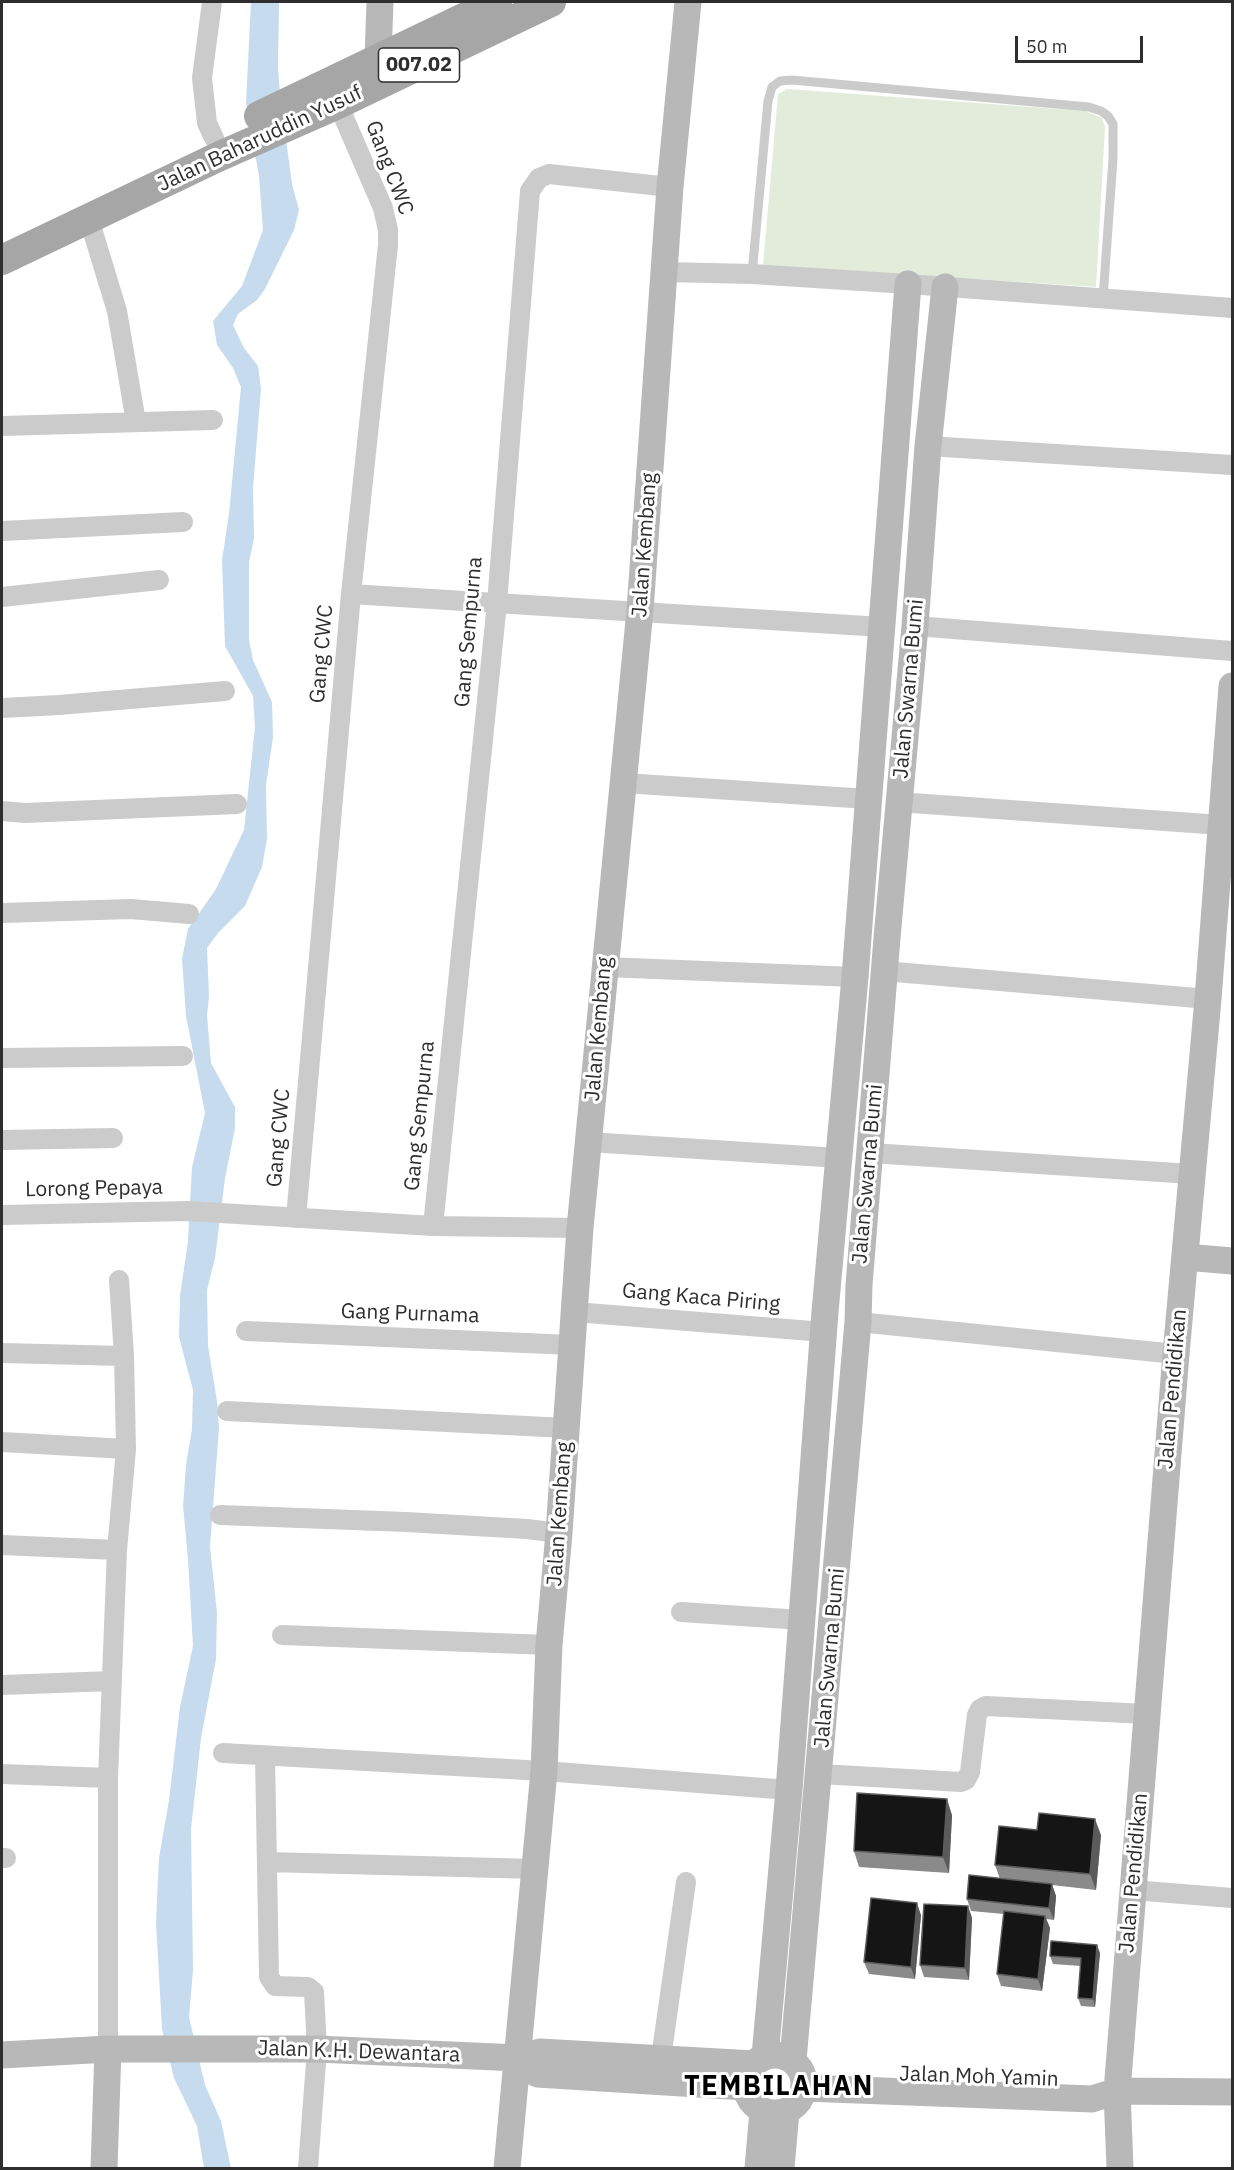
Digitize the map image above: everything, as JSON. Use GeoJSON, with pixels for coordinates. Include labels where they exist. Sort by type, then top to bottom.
{"type":"FeatureCollection","features":[{"type":"Feature","properties":{"kind":"main road","name":"Jalan Baharuddin Yusuf"},"geometry":{"type":"LineString","coordinates":[[2,261],[17,237],[68,221],[285,115],[378,58],[497,2]]}},
{"type":"Feature","properties":{"kind":"main road","name":"Jalan Baharuddin Yusuf"},"geometry":{"type":"LineString","coordinates":[[285,115],[338,104],[551,2]]}},
{"type":"Feature","properties":{"kind":"main road","name":"Jalan Baharuddin Yusuf"},"geometry":{"type":"LineString","coordinates":[[68,221],[214,138],[244,134]]}},
{"type":"Feature","properties":{"kind":"street"},"geometry":{"type":"LineString","coordinates":[[212,2],[202,78],[207,123],[214,138]]}},
{"type":"Feature","properties":{"kind":"street"},"geometry":{"type":"LineString","coordinates":[[378,58],[380,2]]}},
{"type":"Feature","properties":{"kind":"street","name":"Jalan Kembang"},"geometry":{"type":"LineString","coordinates":[[507,2169],[544,1771],[549,1646],[560,1533],[580,1228],[640,610],[666,272],[670,188],[688,2]]}},
{"type":"Feature","properties":{"kind":"street","name":"Gang CWC"},"geometry":{"type":"LineString","coordinates":[[296,1218],[351,594],[388,230],[383,208],[338,104]]}},
{"type":"Feature","properties":{"kind":"street","name":"Gang Sempurna"},"geometry":{"type":"LineString","coordinates":[[433,1226],[497,603],[530,191],[539,178],[549,174],[670,188]]}},
{"type":"Feature","properties":{"kind":"street"},"geometry":{"type":"LineString","coordinates":[[68,221],[117,311],[136,422]]}},
{"type":"Feature","properties":{"kind":"street"},"geometry":{"type":"LineString","coordinates":[[666,272],[752,274],[1233,308]]}},
{"type":"Feature","properties":{"kind":"street","name":"Jalan Swarna Bumi"},"geometry":{"type":"LineString","coordinates":[[755,2069],[789,1790],[827,1284],[855,977],[908,284]]}},
{"type":"Feature","properties":{"kind":"street","name":"Jalan Swarna Bumi"},"geometry":{"type":"LineString","coordinates":[[800,2073],[820,1774],[858,1322],[884,971],[915,626],[928,446],[945,287]]}},
{"type":"Feature","properties":{"kind":"street"},"geometry":{"type":"LineString","coordinates":[[2,426],[213,420]]}},
{"type":"Feature","properties":{"kind":"street"},"geometry":{"type":"LineString","coordinates":[[928,446],[1233,465]]}},
{"type":"Feature","properties":{"kind":"street"},"geometry":{"type":"LineString","coordinates":[[2,531],[183,522]]}},
{"type":"Feature","properties":{"kind":"street"},"geometry":{"type":"LineString","coordinates":[[889,537],[921,540]]}},
{"type":"Feature","properties":{"kind":"street"},"geometry":{"type":"LineString","coordinates":[[2,597],[159,580]]}},
{"type":"Feature","properties":{"kind":"street"},"geometry":{"type":"LineString","coordinates":[[351,594],[640,610],[882,627]]}},
{"type":"Feature","properties":{"kind":"street"},"geometry":{"type":"LineString","coordinates":[[915,626],[1233,651]]}},
{"type":"Feature","properties":{"kind":"street","name":"Jalan Pendidikan"},"geometry":{"type":"LineString","coordinates":[[1120,2169],[1117,2091],[1132,1890],[1233,687]]}},
{"type":"Feature","properties":{"kind":"street"},"geometry":{"type":"LineString","coordinates":[[2,708],[225,691]]}},
{"type":"Feature","properties":{"kind":"street"},"geometry":{"type":"LineString","coordinates":[[624,783],[868,799]]}},
{"type":"Feature","properties":{"kind":"street"},"geometry":{"type":"LineString","coordinates":[[898,802],[1221,825]]}},
{"type":"Feature","properties":{"kind":"street"},"geometry":{"type":"LineString","coordinates":[[2,812],[237,804]]}},
{"type":"Feature","properties":{"kind":"street"},"geometry":{"type":"LineString","coordinates":[[2,913],[131,909],[189,914]]}},
{"type":"Feature","properties":{"kind":"street"},"geometry":{"type":"LineString","coordinates":[[858,936],[887,938]]}},
{"type":"Feature","properties":{"kind":"street"},"geometry":{"type":"LineString","coordinates":[[605,967],[855,977]]}},
{"type":"Feature","properties":{"kind":"street"},"geometry":{"type":"LineString","coordinates":[[884,971],[1208,999]]}},
{"type":"Feature","properties":{"kind":"street"},"geometry":{"type":"LineString","coordinates":[[2,1058],[183,1056]]}},
{"type":"Feature","properties":{"kind":"street"},"geometry":{"type":"LineString","coordinates":[[2,1140],[113,1138]]}},
{"type":"Feature","properties":{"kind":"street"},"geometry":{"type":"LineString","coordinates":[[589,1142],[839,1158]]}},
{"type":"Feature","properties":{"kind":"street"},"geometry":{"type":"LineString","coordinates":[[871,1153],[1191,1174]]}},
{"type":"Feature","properties":{"kind":"street","name":"Lorong Pepaya"},"geometry":{"type":"LineString","coordinates":[[2,1215],[188,1211],[433,1226],[580,1228]]}},
{"type":"Feature","properties":{"kind":"street"},"geometry":{"type":"LineString","coordinates":[[1185,1257],[1233,1261]]}},
{"type":"Feature","properties":{"kind":"street"},"geometry":{"type":"LineString","coordinates":[[104,2169],[108,2049],[108,1778],[117,1550],[126,1449],[119,1280]]}},
{"type":"Feature","properties":{"kind":"street"},"geometry":{"type":"LineString","coordinates":[[827,1284],[859,1285]]}},
{"type":"Feature","properties":{"kind":"street","name":"Gang Kaca Piring"},"geometry":{"type":"LineString","coordinates":[[575,1312],[824,1332]]}},
{"type":"Feature","properties":{"kind":"street"},"geometry":{"type":"LineString","coordinates":[[858,1322],[1176,1354]]}},
{"type":"Feature","properties":{"kind":"street","name":"Gang Purnama"},"geometry":{"type":"LineString","coordinates":[[246,1332],[572,1345]]}},
{"type":"Feature","properties":{"kind":"street"},"geometry":{"type":"LineString","coordinates":[[2,1353],[123,1356]]}},
{"type":"Feature","properties":{"kind":"street"},"geometry":{"type":"LineString","coordinates":[[227,1411],[566,1428]]}},
{"type":"Feature","properties":{"kind":"street"},"geometry":{"type":"LineString","coordinates":[[2,1442],[126,1449]]}},
{"type":"Feature","properties":{"kind":"street"},"geometry":{"type":"LineString","coordinates":[[220,1515],[406,1522],[560,1533]]}},
{"type":"Feature","properties":{"kind":"street"},"geometry":{"type":"LineString","coordinates":[[2,1545],[117,1550]]}},
{"type":"Feature","properties":{"kind":"street"},"geometry":{"type":"LineString","coordinates":[[681,1612],[802,1620]]}},
{"type":"Feature","properties":{"kind":"street"},"geometry":{"type":"LineString","coordinates":[[282,1635],[549,1646]]}},
{"type":"Feature","properties":{"kind":"street"},"geometry":{"type":"LineString","coordinates":[[2,1684],[112,1681]]}},
{"type":"Feature","properties":{"kind":"street"},"geometry":{"type":"LineString","coordinates":[[820,1774],[962,1782],[970,1772],[977,1715],[980,1709],[986,1706],[1146,1714]]}},
{"type":"Feature","properties":{"kind":"street"},"geometry":{"type":"LineString","coordinates":[[223,1754],[544,1771],[789,1790]]}},
{"type":"Feature","properties":{"kind":"street"},"geometry":{"type":"LineString","coordinates":[[265,1756],[270,1981],[280,1987],[308,1987],[313,1990],[316,2049],[308,2169]]}},
{"type":"Feature","properties":{"kind":"street"},"geometry":{"type":"LineString","coordinates":[[2,1774],[108,1778]]}},
{"type":"Feature","properties":{"kind":"street"},"geometry":{"type":"LineString","coordinates":[[267,1862],[536,1869]]}},
{"type":"Feature","properties":{"kind":"street"},"geometry":{"type":"LineString","coordinates":[[661,2058],[686,1882]]}},
{"type":"Feature","properties":{"kind":"street"},"geometry":{"type":"LineString","coordinates":[[1132,1890],[1233,1898]]}},
{"type":"Feature","properties":{"kind":"street"},"geometry":{"type":"LineString","coordinates":[[2,2055],[108,2049]]}},
{"type":"Feature","properties":{"kind":"street","name":"Jalan K.H. Dewantara"},"geometry":{"type":"LineString","coordinates":[[108,2049],[316,2049],[518,2058],[540,2052],[661,2058],[755,2069]]}},
{"type":"Feature","properties":{"kind":"street"},"geometry":{"type":"LineString","coordinates":[[518,2058],[537,2074],[755,2069],[780,2054],[800,2073],[799,2102],[775,2111],[752,2101],[755,2069]]}},
{"type":"Feature","properties":{"kind":"street","name":"Jalan Moh Yamin"},"geometry":{"type":"LineString","coordinates":[[800,2073],[1094,2081],[1117,2091],[1233,2092]]}},
{"type":"Feature","properties":{"kind":"street"},"geometry":{"type":"LineString","coordinates":[[758,2169],[775,2111]]}},
{"type":"Feature","properties":{"kind":"street"},"geometry":{"type":"LineString","coordinates":[[775,2111],[781,2169]]}},
{"type":"Feature","properties":{"kind":"lane"},"geometry":{"type":"LineString","coordinates":[[752,274],[768,101],[772,87],[780,81],[792,80],[1089,106],[1101,111],[1113,124],[1113,159],[1103,298]]}},
{"type":"Feature","properties":{"kind":"green space"},"geometry":{"type":"Polygon","coordinates":[[[787,89],[1085,111],[1102,118],[1105,127],[1096,287],[763,265],[778,94],[787,89]]]}},
{"type":"Feature","properties":{"kind":"water"},"geometry":{"type":"Polygon","coordinates":[[[251,2],[279,2],[280,95],[292,184],[299,210],[294,230],[265,289],[257,300],[238,314],[233,325],[244,348],[258,366],[261,389],[253,488],[254,538],[249,562],[249,640],[253,660],[272,702],[273,737],[266,785],[267,839],[262,867],[245,906],[218,933],[207,948],[209,997],[207,1015],[211,1063],[235,1107],[235,1128],[225,1178],[215,1258],[207,1290],[208,1346],[219,1428],[210,1547],[217,1613],[216,1659],[201,1738],[191,1829],[193,1970],[189,2017],[205,2085],[221,2121],[231,2168],[204,2168],[197,2126],[174,2078],[162,2029],[156,1922],[159,1858],[169,1800],[180,1707],[193,1646],[183,1506],[192,1429],[193,1390],[179,1337],[180,1296],[188,1241],[192,1167],[205,1113],[186,1016],[182,959],[188,929],[216,889],[244,830],[255,727],[253,696],[225,646],[222,560],[229,514],[241,387],[233,368],[217,345],[213,321],[242,286],[263,230],[259,176],[246,103],[251,2]]]}},
{"type":"Feature","properties":{"kind":"building"},"geometry":{"type":"Polygon","coordinates":[[[857,1793],[947,1799],[943,1857],[854,1851],[857,1793]]]}},
{"type":"Feature","properties":{"kind":"building"},"geometry":{"type":"Polygon","coordinates":[[[1039,1813],[1095,1819],[1090,1874],[995,1865],[999,1826],[1037,1830],[1039,1813]]]}},
{"type":"Feature","properties":{"kind":"building"},"geometry":{"type":"Polygon","coordinates":[[[969,1875],[1052,1884],[1049,1908],[967,1899],[969,1875]]]}},
{"type":"Feature","properties":{"kind":"building"},"geometry":{"type":"Polygon","coordinates":[[[871,1898],[917,1903],[911,1967],[864,1962],[871,1898]]]}},
{"type":"Feature","properties":{"kind":"building"},"geometry":{"type":"Polygon","coordinates":[[[924,1904],[968,1906],[965,1968],[920,1965],[924,1904]]]}},
{"type":"Feature","properties":{"kind":"building"},"geometry":{"type":"Polygon","coordinates":[[[1004,1911],[1045,1916],[1038,1979],[997,1974],[1004,1911]]]}},
{"type":"Feature","properties":{"kind":"building"},"geometry":{"type":"Polygon","coordinates":[[[1051,1941],[1097,1945],[1093,1999],[1078,1998],[1081,1958],[1050,1956],[1051,1941]]]}},
{"type":"Feature","properties":{"kind":"district","name":"TEMBILAHAN"},"geometry":{"type":"Point","coordinates":[779,2087]}}]}
